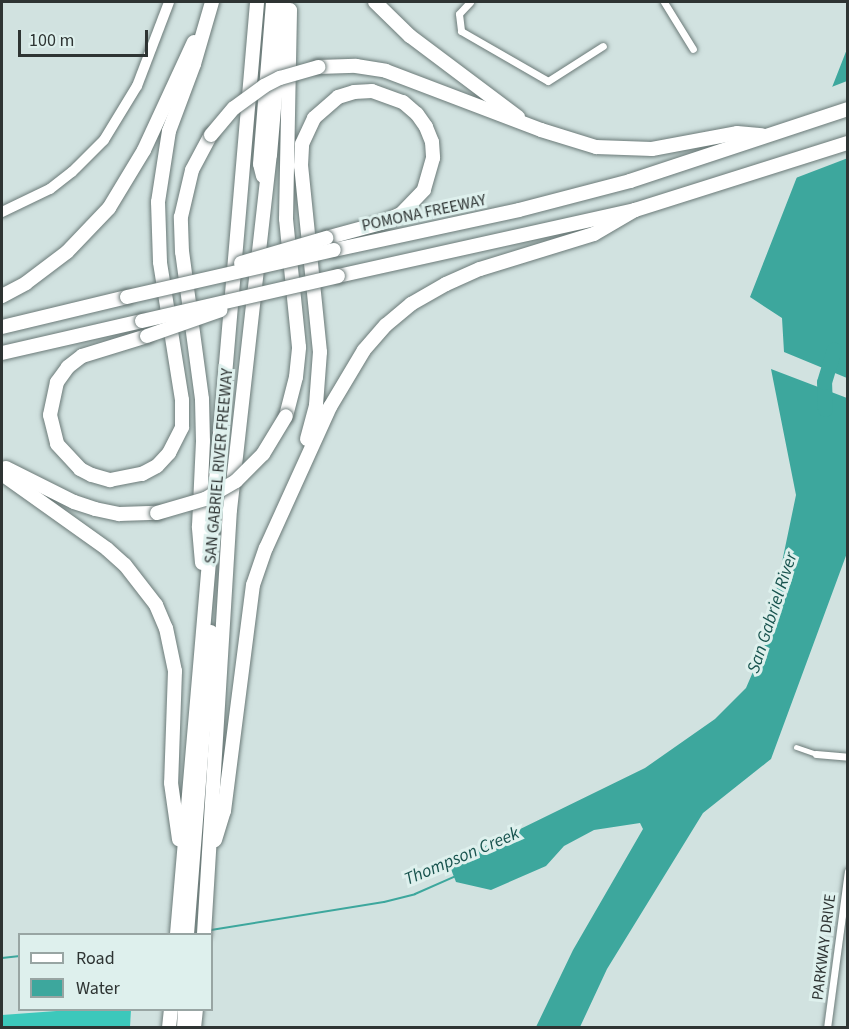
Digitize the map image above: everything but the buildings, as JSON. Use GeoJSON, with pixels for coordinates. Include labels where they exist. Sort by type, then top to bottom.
{"type":"FeatureCollection","features":[{"type":"Feature","properties":{"kind":"highway"},"geometry":{"type":"LineString","coordinates":[[2,296],[26,283],[67,252],[109,208],[144,150],[212,2]]}},
{"type":"Feature","properties":{"kind":"highway","name":"SAN GABRIEL RIVER FREEWAY"},"geometry":{"type":"LineString","coordinates":[[204,933],[194,882],[182,864],[257,2]]}},
{"type":"Feature","properties":{"kind":"highway"},"geometry":{"type":"LineString","coordinates":[[192,933],[194,882],[266,2]]}},
{"type":"Feature","properties":{"kind":"highway"},"geometry":{"type":"LineString","coordinates":[[266,187],[260,164],[273,2]]}},
{"type":"Feature","properties":{"kind":"highway","name":"SAN GABRIEL RIVER FREEWAY"},"geometry":{"type":"LineString","coordinates":[[177,933],[194,882],[209,860],[223,660],[230,510],[266,187],[283,2]]}},
{"type":"Feature","properties":{"kind":"highway"},"geometry":{"type":"LineString","coordinates":[[2,466],[74,502],[95,509],[119,514],[157,513],[205,499],[236,481],[263,454],[285,416],[299,362],[286,219],[290,2]]}},
{"type":"Feature","properties":{"kind":"highway"},"geometry":{"type":"LineString","coordinates":[[375,2],[410,36],[499,105],[541,130]]}},
{"type":"Feature","properties":{"kind":"highway"},"geometry":{"type":"LineString","coordinates":[[204,22],[194,64],[169,131],[158,202],[160,262],[182,400],[182,427],[169,453],[157,466],[142,474],[110,480],[80,469],[57,444],[50,415],[54,389],[68,367],[82,356],[147,336],[292,286]]}},
{"type":"Feature","properties":{"kind":"highway"},"geometry":{"type":"LineString","coordinates":[[205,603],[198,526],[203,441],[202,399],[182,252],[181,217],[192,170],[211,135],[234,108],[264,86],[302,70],[318,67],[356,66],[386,71],[541,130],[596,147],[648,149],[737,133],[773,134]]}},
{"type":"Feature","properties":{"kind":"highway"},"geometry":{"type":"LineString","coordinates":[[209,860],[225,811],[253,585],[286,501],[311,424],[319,381],[317,311],[302,178],[302,144],[314,118],[338,97],[354,92],[372,91],[403,102],[417,114],[432,142],[433,158],[424,190],[400,214],[330,244]]}},
{"type":"Feature","properties":{"kind":"highway","name":"POMONA FREEWAY"},"geometry":{"type":"LineString","coordinates":[[2,327],[330,244],[519,210],[633,180],[848,109]]}},
{"type":"Feature","properties":{"kind":"highway"},"geometry":{"type":"LineString","coordinates":[[2,353],[640,209],[764,171],[848,142]]}},
{"type":"Feature","properties":{"kind":"highway"},"geometry":{"type":"LineString","coordinates":[[286,501],[344,380],[364,350],[386,325],[411,304],[446,284],[480,270],[594,234],[640,209]]}},
{"type":"Feature","properties":{"kind":"highway"},"geometry":{"type":"LineString","coordinates":[[2,474],[107,549],[125,565],[156,605],[166,628],[175,671],[171,783],[182,864]]}},
{"type":"Feature","properties":{"kind":"highway"},"geometry":{"type":"LineString","coordinates":[[187,933],[213,687],[223,660]]}},
{"type":"Feature","properties":{"kind":"highway"},"geometry":{"type":"LineString","coordinates":[[169,1028],[171,1011]]}},
{"type":"Feature","properties":{"kind":"highway"},"geometry":{"type":"LineString","coordinates":[[177,1028],[179,1011]]}},
{"type":"Feature","properties":{"kind":"highway"},"geometry":{"type":"LineString","coordinates":[[183,1028],[185,1011]]}},
{"type":"Feature","properties":{"kind":"highway"},"geometry":{"type":"LineString","coordinates":[[194,1028],[196,1011]]}},
{"type":"Feature","properties":{"kind":"main road"},"geometry":{"type":"LineString","coordinates":[[2,212],[50,189],[72,172],[104,140],[137,86],[169,2]]}},
{"type":"Feature","properties":{"kind":"street"},"geometry":{"type":"LineString","coordinates":[[470,2],[459,14],[461,31],[548,81],[603,46]]}},
{"type":"Feature","properties":{"kind":"street"},"geometry":{"type":"LineString","coordinates":[[664,2],[693,49]]}},
{"type":"Feature","properties":{"kind":"street"},"geometry":{"type":"LineString","coordinates":[[796,747],[816,754],[848,757]]}},
{"type":"Feature","properties":{"kind":"street","name":"PARKWAY DRIVE"},"geometry":{"type":"LineString","coordinates":[[827,1028],[848,871]]}},
{"type":"Feature","properties":{"kind":"shaded area"},"geometry":{"type":"Polygon","coordinates":[[[56,1011],[131,1011],[130,1027],[2,1027],[2,1015],[56,1011]]]}},
{"type":"Feature","properties":{"kind":"water"},"geometry":{"type":"Polygon","coordinates":[[[847,49],[847,378],[784,352],[782,318],[750,297],[847,49]]]}},
{"type":"Feature","properties":{"kind":"water"},"geometry":{"type":"Polygon","coordinates":[[[771,369],[847,398],[847,553],[771,759],[703,813],[607,969],[580,1027],[536,1027],[573,950],[643,829],[640,823],[594,830],[564,846],[546,866],[491,890],[456,882],[449,864],[645,768],[715,719],[746,688],[765,644],[796,495],[771,369]]]}},
{"type":"Feature","properties":{"kind":"pier"},"geometry":{"type":"Polygon","coordinates":[[[847,81],[848,158],[793,179],[829,88],[847,81]]]}},
{"type":"Feature","properties":{"kind":"waterway","name":"San Gabriel River"},"geometry":{"type":"LineString","coordinates":[[825,409],[824,382],[834,350]]}},
{"type":"Feature","properties":{"kind":"waterway","name":"Thompson Creek"},"geometry":{"type":"LineString","coordinates":[[211,930],[384,902],[415,894],[456,876]]}},
{"type":"Feature","properties":{"kind":"waterway","name":"Thompson Creek"},"geometry":{"type":"LineString","coordinates":[[2,958],[18,956]]}}]}
